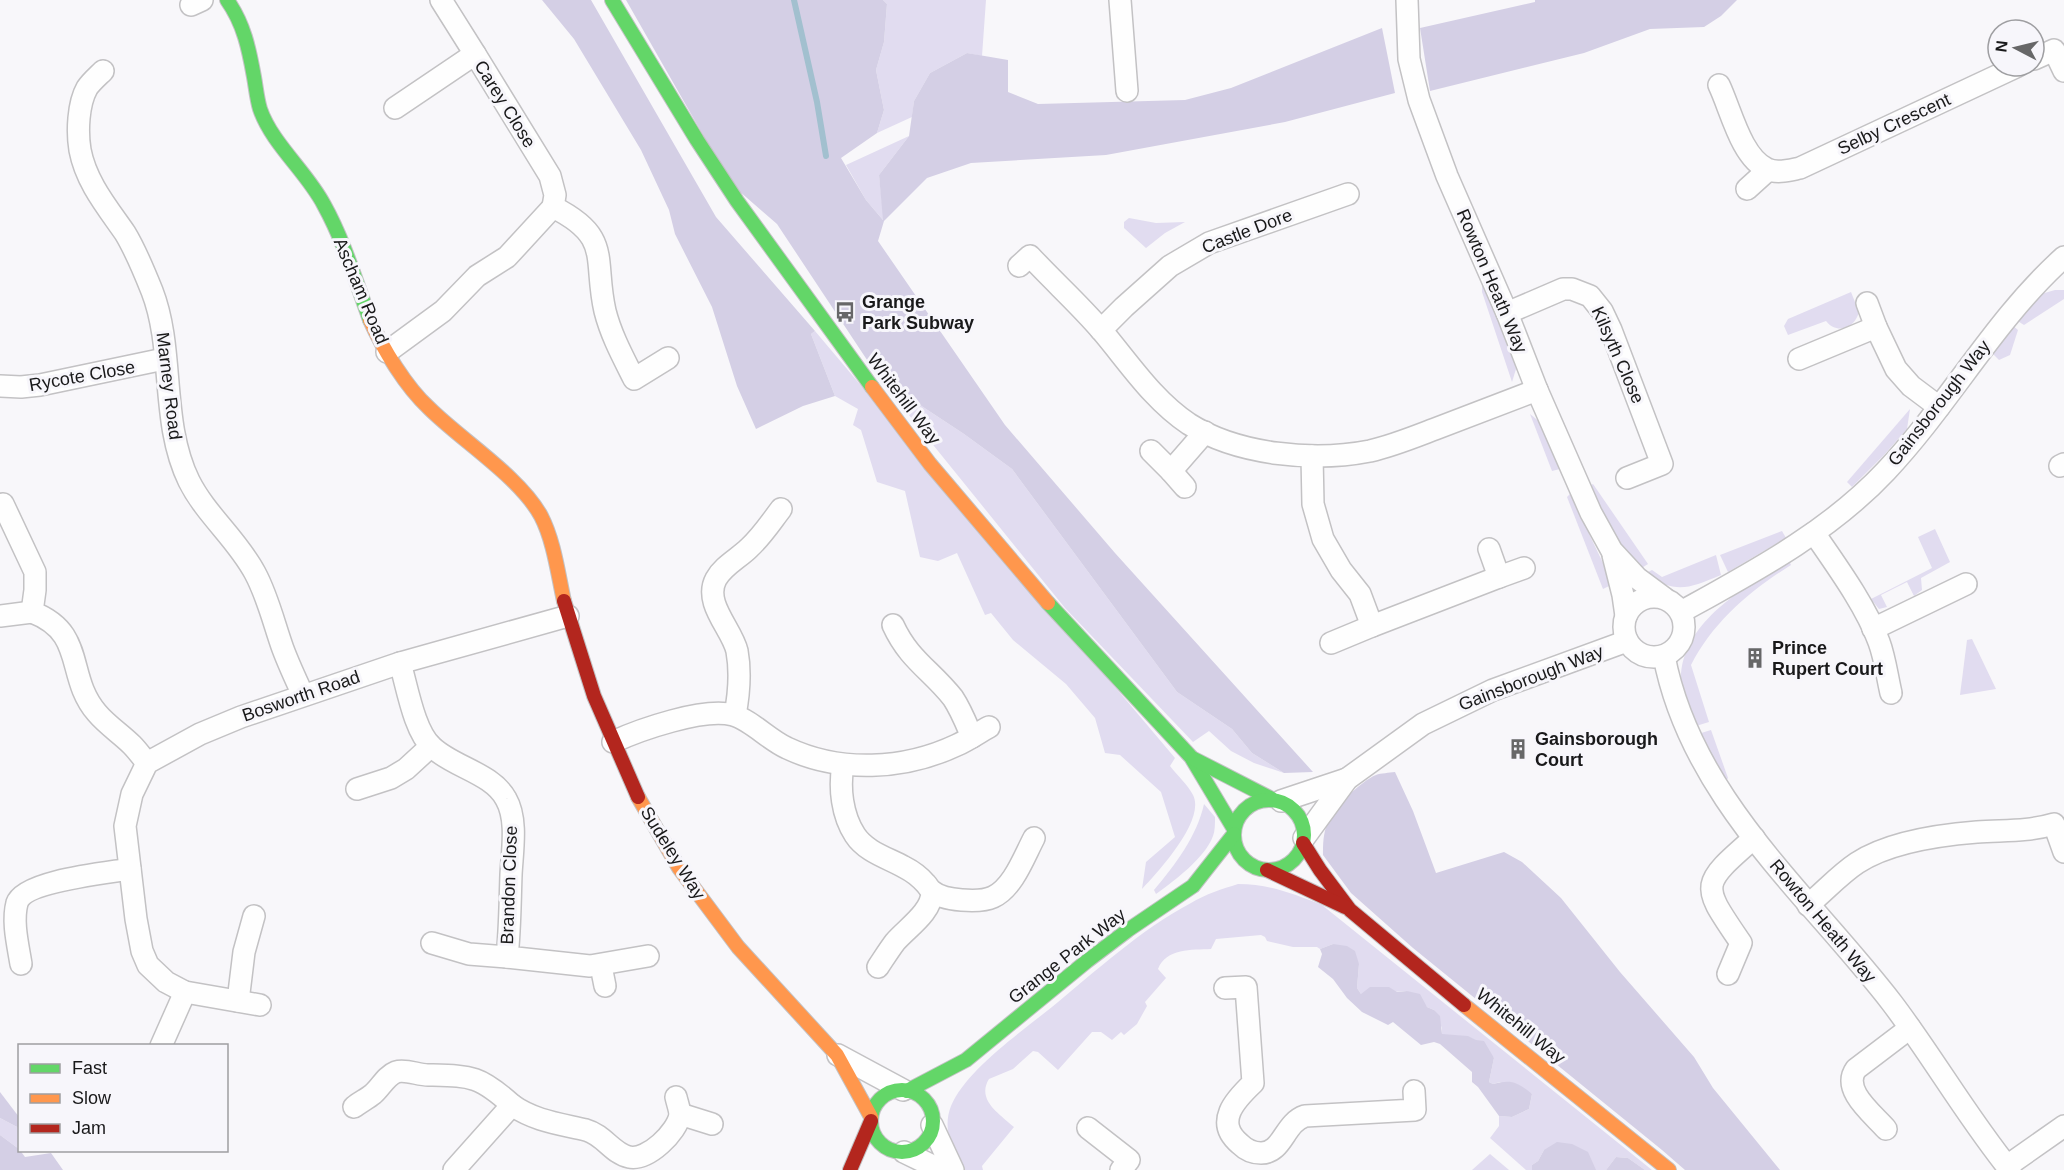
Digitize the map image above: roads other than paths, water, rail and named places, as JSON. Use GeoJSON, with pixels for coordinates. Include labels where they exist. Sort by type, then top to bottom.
{"type":"FeatureCollection","features":[{"type":"Feature","properties":{"kind":"street","name":"Ascham Road"},"geometry":{"type":"LineString","coordinates":[[227,0],[243,32],[264,120],[324,204],[340,239],[371,323],[387,352],[427,407],[518,486],[533,504],[546,527],[568,616]]}},
{"type":"Feature","properties":{"kind":"street"},"geometry":{"type":"LineString","coordinates":[[441,0],[475,54]]}},
{"type":"Feature","properties":{"kind":"street","name":"Whitehill Way"},"geometry":{"type":"LineString","coordinates":[[612,0],[691,131],[737,201],[930,464],[1068,627],[1191,757],[1234,831]]}},
{"type":"Feature","properties":{"kind":"street"},"geometry":{"type":"LineString","coordinates":[[1120,0],[1127,91]]}},
{"type":"Feature","properties":{"kind":"street","name":"Rowton Heath Way"},"geometry":{"type":"LineString","coordinates":[[1407,0],[1409,59],[1419,100],[1447,176],[1507,313],[1537,390],[1594,521],[1612,551],[1637,578],[1664,598]]}},
{"type":"Feature","properties":{"kind":"street"},"geometry":{"type":"LineString","coordinates":[[2059,47],[2064,71]]}},
{"type":"Feature","properties":{"kind":"street","name":"Carey Close"},"geometry":{"type":"LineString","coordinates":[[395,108],[475,54],[550,176],[555,195],[553,207]]}},
{"type":"Feature","properties":{"kind":"street","name":"Marney Road"},"geometry":{"type":"LineString","coordinates":[[103,71],[87,87],[81,106],[80,151],[96,193],[126,235],[153,293],[162,327],[164,359],[178,452],[189,481],[204,505],[255,572],[268,601],[283,649],[303,695]]}},
{"type":"Feature","properties":{"kind":"street","name":"Selby Crescent"},"geometry":{"type":"LineString","coordinates":[[1768,170],[1782,171],[1800,168],[1992,78]]}},
{"type":"Feature","properties":{"kind":"street"},"geometry":{"type":"LineString","coordinates":[[1719,85],[1743,142],[1753,158],[1768,170],[1747,189]]}},
{"type":"Feature","properties":{"kind":"street","name":"Castle Dore"},"geometry":{"type":"LineString","coordinates":[[1101,330],[1170,266],[1209,243],[1348,194]]}},
{"type":"Feature","properties":{"kind":"street"},"geometry":{"type":"LineString","coordinates":[[387,352],[443,311],[477,276],[507,257],[553,207],[576,220],[594,240],[598,250],[603,303],[627,386],[668,358]]}},
{"type":"Feature","properties":{"kind":"street"},"geometry":{"type":"LineString","coordinates":[[1019,266],[1030,256],[1101,330],[1135,373],[1189,424],[1254,450],[1312,456],[1372,450],[1537,390]]}},
{"type":"Feature","properties":{"kind":"street","name":"Gainsborough Way"},"geometry":{"type":"LineString","coordinates":[[1681,612],[1814,533],[1839,514],[1885,472],[1939,407],[2009,314],[2062,262]]}},
{"type":"Feature","properties":{"kind":"street","name":"Kilsyth Close"},"geometry":{"type":"LineString","coordinates":[[1507,313],[1563,289],[1585,293],[1597,303],[1611,330],[1662,464],[1627,477]]}},
{"type":"Feature","properties":{"kind":"street"},"geometry":{"type":"LineString","coordinates":[[1867,303],[1896,369],[1911,386],[1939,407]]}},
{"type":"Feature","properties":{"kind":"street"},"geometry":{"type":"LineString","coordinates":[[1799,359],[1876,327]]}},
{"type":"Feature","properties":{"kind":"street","name":"Rycote Close"},"geometry":{"type":"LineString","coordinates":[[0,386],[40,385],[164,359]]}},
{"type":"Feature","properties":{"kind":"street"},"geometry":{"type":"LineString","coordinates":[[1171,471],[1205,432]]}},
{"type":"Feature","properties":{"kind":"street"},"geometry":{"type":"LineString","coordinates":[[1151,452],[1185,487]]}},
{"type":"Feature","properties":{"kind":"street"},"geometry":{"type":"LineString","coordinates":[[1312,456],[1313,504],[1323,539],[1341,570],[1360,594],[1372,626]]}},
{"type":"Feature","properties":{"kind":"street"},"geometry":{"type":"LineString","coordinates":[[3,504],[35,572],[32,612]]}},
{"type":"Feature","properties":{"kind":"street"},"geometry":{"type":"LineString","coordinates":[[735,715],[739,696],[739,669],[736,650],[714,602],[715,580],[760,537],[781,509]]}},
{"type":"Feature","properties":{"kind":"street"},"geometry":{"type":"LineString","coordinates":[[1814,533],[1845,577],[1873,629],[1879,643],[1891,693]]}},
{"type":"Feature","properties":{"kind":"street"},"geometry":{"type":"LineString","coordinates":[[1489,549],[1499,577]]}},
{"type":"Feature","properties":{"kind":"street","name":"Rowton Heath Way"},"geometry":{"type":"LineString","coordinates":[[1612,551],[1626,616]]}},
{"type":"Feature","properties":{"kind":"street"},"geometry":{"type":"LineString","coordinates":[[1331,643],[1524,568]]}},
{"type":"Feature","properties":{"kind":"street"},"geometry":{"type":"LineString","coordinates":[[1873,629],[1966,584]]}},
{"type":"Feature","properties":{"kind":"street"},"geometry":{"type":"LineString","coordinates":[[1664,598],[1681,612],[1684,624],[1683,638],[1676,649],[1664,656],[1645,657],[1633,649],[1627,641],[1624,626],[1626,616],[1635,604],[1643,599],[1664,598]]}},
{"type":"Feature","properties":{"kind":"street"},"geometry":{"type":"LineString","coordinates":[[0,616],[32,612],[51,621],[64,633],[70,643],[82,690],[96,713],[132,745],[147,763],[132,794],[125,816],[125,834],[136,920],[148,965],[166,982],[185,992],[260,1005]]}},
{"type":"Feature","properties":{"kind":"street","name":"Bosworth Road"},"geometry":{"type":"LineString","coordinates":[[147,763],[200,734],[303,695],[400,663],[568,616]]}},
{"type":"Feature","properties":{"kind":"street","name":"Sudeley Way"},"geometry":{"type":"LineString","coordinates":[[568,616],[590,686],[613,742],[634,789],[660,836],[705,904],[757,969],[837,1055],[871,1119]]}},
{"type":"Feature","properties":{"kind":"street"},"geometry":{"type":"LineString","coordinates":[[613,742],[675,721],[722,713],[735,715],[786,747],[810,758],[843,765],[875,765],[916,759],[957,745],[980,732],[964,716],[954,700],[910,654],[893,625]]}},
{"type":"Feature","properties":{"kind":"street","name":"Gainsborough Way"},"geometry":{"type":"LineString","coordinates":[[1304,840],[1347,779],[1404,736],[1448,710],[1501,687],[1627,641]]}},
{"type":"Feature","properties":{"kind":"street","name":"Rowton Heath Way"},"geometry":{"type":"LineString","coordinates":[[1664,656],[1676,702],[1693,743],[1714,782],[1754,838],[1911,1029],[2009,1168]]}},
{"type":"Feature","properties":{"kind":"street","name":"Brandon Close"},"geometry":{"type":"LineString","coordinates":[[400,663],[418,726],[431,746],[498,788],[506,800],[511,815],[512,839],[511,926],[507,957]]}},
{"type":"Feature","properties":{"kind":"street"},"geometry":{"type":"LineString","coordinates":[[357,789],[391,778],[406,769],[431,746]]}},
{"type":"Feature","properties":{"kind":"street","name":"Whitehill Way"},"geometry":{"type":"LineString","coordinates":[[1191,757],[1276,800]]}},
{"type":"Feature","properties":{"kind":"street"},"geometry":{"type":"LineString","coordinates":[[843,765],[840,781],[842,800],[849,824],[856,837],[875,852],[916,875],[932,892],[965,900],[977,901],[992,898],[1003,892],[1034,838]]}},
{"type":"Feature","properties":{"kind":"street","name":"Gainsborough Way"},"geometry":{"type":"LineString","coordinates":[[1276,800],[1347,779]]}},
{"type":"Feature","properties":{"kind":"street"},"geometry":{"type":"LineString","coordinates":[[1236,874],[1265,870],[1283,867],[1293,861],[1299,853],[1304,840],[1303,825],[1299,815],[1291,807],[1276,800],[1260,800],[1244,809],[1234,831],[1235,845],[1240,855],[1251,866],[1265,870]]}},
{"type":"Feature","properties":{"kind":"street"},"geometry":{"type":"LineString","coordinates":[[1808,905],[1859,861],[1880,851],[1928,838],[1957,834],[2030,831],[2059,822],[2064,852]]}},
{"type":"Feature","properties":{"kind":"street","name":"Grange Park Way"},"geometry":{"type":"LineString","coordinates":[[1194,886],[1234,831]]}},
{"type":"Feature","properties":{"kind":"street"},"geometry":{"type":"LineString","coordinates":[[1728,974],[1749,941],[1712,899],[1711,885],[1717,871],[1754,838]]}},
{"type":"Feature","properties":{"kind":"street","name":"Whitehill Way"},"geometry":{"type":"LineString","coordinates":[[1304,840],[1320,870],[1350,910],[1428,976],[1669,1170]]}},
{"type":"Feature","properties":{"kind":"street"},"geometry":{"type":"LineString","coordinates":[[21,964],[16,916],[17,902],[22,895],[43,885],[130,869]]}},
{"type":"Feature","properties":{"kind":"street","name":"Whitehill Way"},"geometry":{"type":"LineString","coordinates":[[1265,870],[1350,910]]}},
{"type":"Feature","properties":{"kind":"street","name":"Grange Park Way"},"geometry":{"type":"LineString","coordinates":[[905,1091],[966,1060],[1128,930],[1194,886],[1212,880]]}},
{"type":"Feature","properties":{"kind":"street"},"geometry":{"type":"LineString","coordinates":[[878,967],[896,941],[924,910],[930,901],[932,892]]}},
{"type":"Feature","properties":{"kind":"street"},"geometry":{"type":"LineString","coordinates":[[238,1001],[244,952],[254,916]]}},
{"type":"Feature","properties":{"kind":"street","name":"Brandon Close"},"geometry":{"type":"LineString","coordinates":[[432,944],[469,954],[590,966],[603,976],[648,956]]}},
{"type":"Feature","properties":{"kind":"street"},"geometry":{"type":"LineString","coordinates":[[1225,988],[1256,986],[1253,1083],[1234,1101],[1227,1119],[1232,1136],[1260,1162],[1267,1152],[1279,1144],[1290,1126],[1305,1116],[1421,1103]]}},
{"type":"Feature","properties":{"kind":"street"},"geometry":{"type":"LineString","coordinates":[[162,1044],[185,992]]}},
{"type":"Feature","properties":{"kind":"street"},"geometry":{"type":"LineString","coordinates":[[1886,1129],[1856,1094],[1851,1084],[1852,1077],[1856,1069],[1911,1029]]}},
{"type":"Feature","properties":{"kind":"street","name":"Sudeley Way"},"geometry":{"type":"LineString","coordinates":[[837,1055],[905,1091]]}},
{"type":"Feature","properties":{"kind":"street","name":"Grange Park Way"},"geometry":{"type":"LineString","coordinates":[[950,1087],[966,1060]]}},
{"type":"Feature","properties":{"kind":"street"},"geometry":{"type":"LineString","coordinates":[[354,1107],[398,1071],[474,1079],[491,1087],[518,1109],[555,1124],[597,1134],[621,1154],[629,1157],[649,1153],[672,1130],[678,1105],[712,1124]]}},
{"type":"Feature","properties":{"kind":"street"},"geometry":{"type":"LineString","coordinates":[[850,1170],[875,1106],[892,1092],[905,1091],[918,1095],[924,1100],[953,1170]]}},
{"type":"Feature","properties":{"kind":"street"},"geometry":{"type":"LineString","coordinates":[[883,1160],[922,1145],[931,1132],[932,1122],[943,1099]]}},
{"type":"Feature","properties":{"kind":"street"},"geometry":{"type":"LineString","coordinates":[[454,1170],[512,1105]]}},
{"type":"Feature","properties":{"kind":"street"},"geometry":{"type":"LineString","coordinates":[[871,1119],[873,1133],[879,1143],[941,1170]]}},
{"type":"Feature","properties":{"kind":"street"},"geometry":{"type":"LineString","coordinates":[[2009,1168],[2064,1126]]}},
{"type":"Feature","properties":{"kind":"street"},"geometry":{"type":"LineString","coordinates":[[1088,1128],[1129,1160],[1120,1170]]}},
{"type":"Feature","properties":{"kind":"waterway"},"geometry":{"type":"LineString","coordinates":[[794,0],[817,102],[826,156]]}},
{"type":"Feature","properties":{"kind":"place","name":"Grange Park Subway"},"geometry":{"type":"Point","coordinates":[845,312]}},
{"type":"Feature","properties":{"kind":"place","name":"Prince Rupert Court"},"geometry":{"type":"Point","coordinates":[1755,658]}},
{"type":"Feature","properties":{"kind":"place","name":"Gainsborough Court"},"geometry":{"type":"Point","coordinates":[1518,749]}}]}
